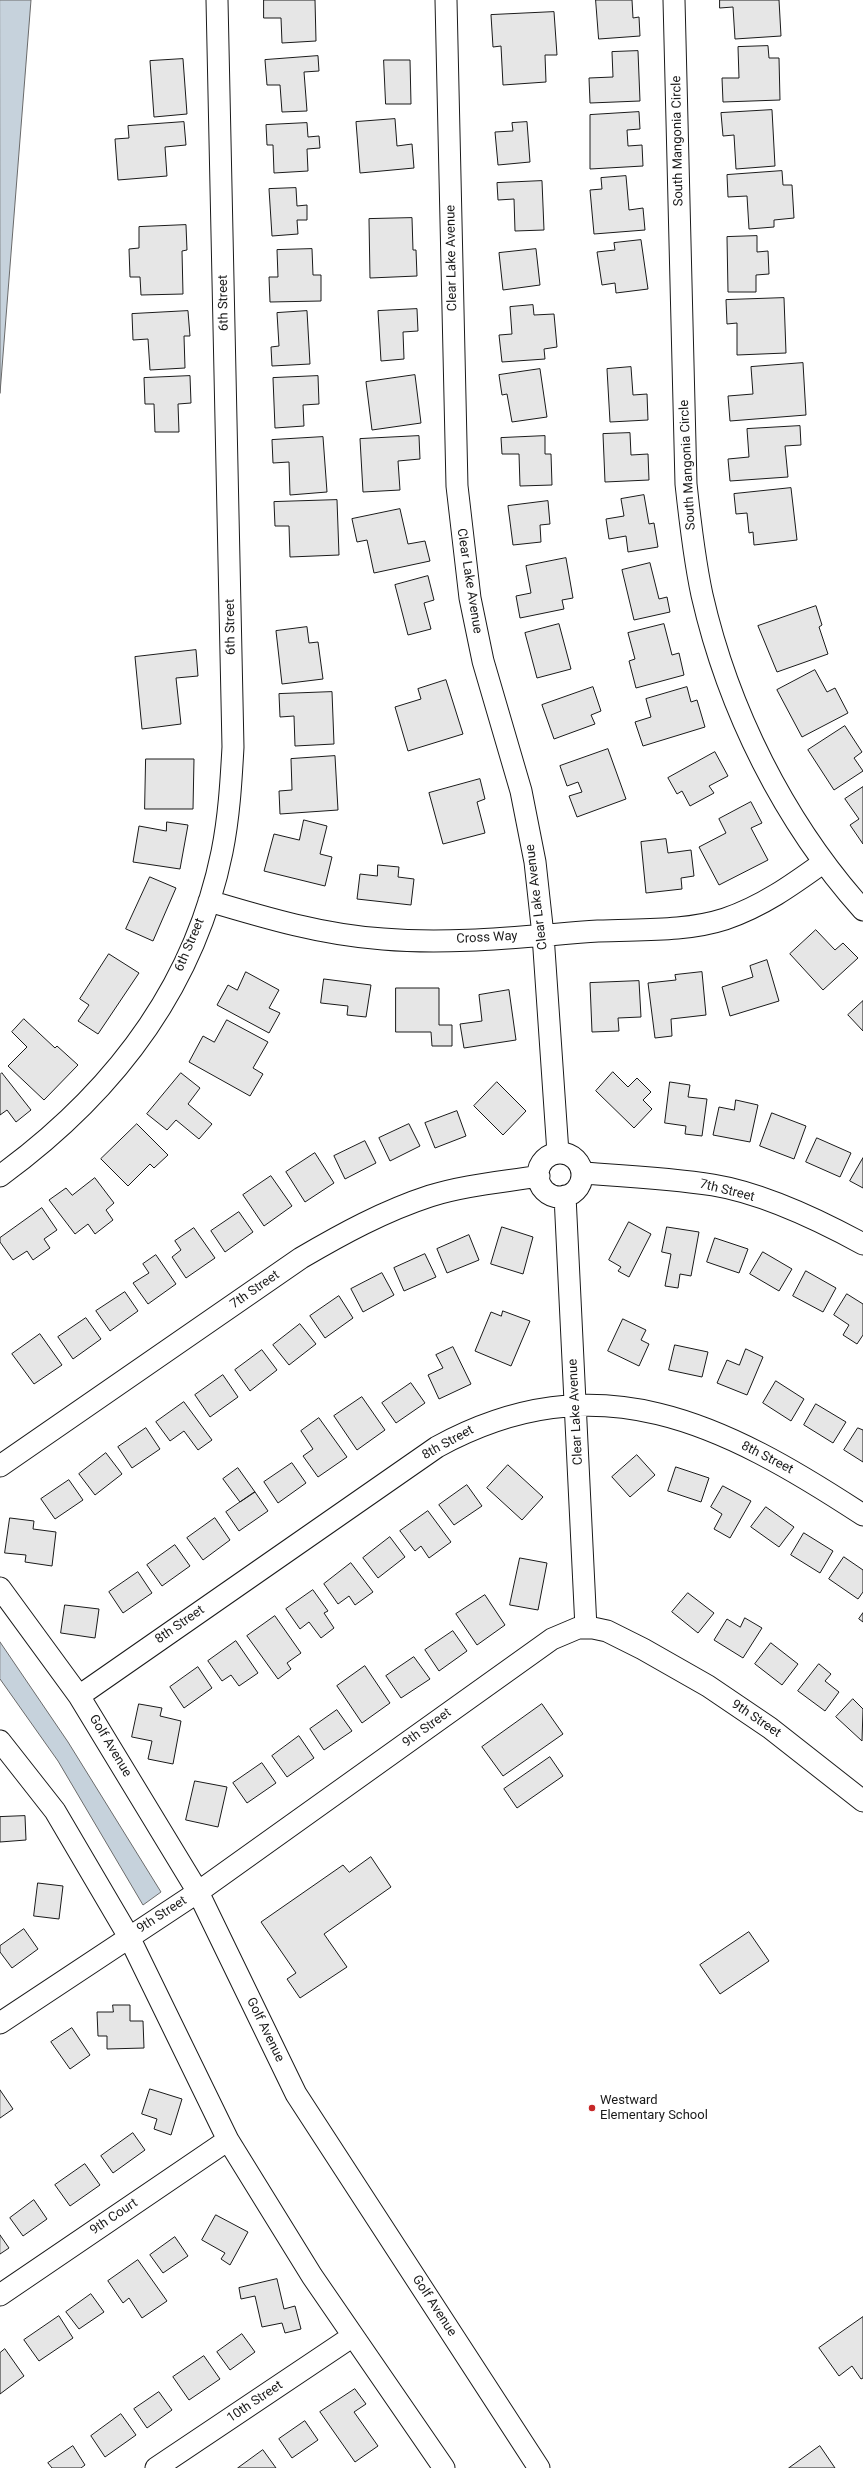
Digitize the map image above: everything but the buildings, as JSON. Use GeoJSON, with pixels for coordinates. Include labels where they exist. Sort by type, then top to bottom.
{"type":"FeatureCollection","features":[{"type":"Feature","properties":{"kind":"street","name":"6th Street"},"geometry":{"type":"LineString","coordinates":[[0,1176],[50,1137],[89,1101],[124,1061],[155,1017],[195,938],[209,901],[221,853],[230,801],[233,747],[217,0]]}},
{"type":"Feature","properties":{"kind":"street","name":"Clear Lake Avenue"},"geometry":{"type":"LineString","coordinates":[[446,0],[457,486],[461,534],[470,598],[483,661],[521,791],[535,862],[543,935],[558,1153]]}},
{"type":"Feature","properties":{"kind":"street","name":"South Mangonia Circle"},"geometry":{"type":"LineString","coordinates":[[674,0],[686,484],[692,540],[702,595],[717,649],[736,702],[758,753],[785,803],[824,862],[863,910]]}},
{"type":"Feature","properties":{"kind":"street","name":"Cross Way"},"geometry":{"type":"LineString","coordinates":[[209,901],[272,920],[327,932],[383,939],[458,940],[543,935],[693,925],[723,919],[752,909],[778,895],[824,862]]}},
{"type":"Feature","properties":{"kind":"street"},"geometry":{"type":"LineString","coordinates":[[558,1153],[572,1156],[577,1161],[582,1173],[582,1180],[576,1191],[564,1196],[547,1192],[539,1176],[542,1164],[546,1158],[558,1153]]}},
{"type":"Feature","properties":{"kind":"street","name":"7th Street"},"geometry":{"type":"LineString","coordinates":[[582,1173],[658,1178],[714,1185],[740,1192],[827,1224],[863,1244]]}},
{"type":"Feature","properties":{"kind":"street","name":"7th Street"},"geometry":{"type":"LineString","coordinates":[[0,1466],[301,1258],[329,1241],[381,1215],[430,1196],[474,1186],[539,1176]]}},
{"type":"Feature","properties":{"kind":"street","name":"Clear Lake Avenue"},"geometry":{"type":"LineString","coordinates":[[564,1196],[576,1406],[586,1628]]}},
{"type":"Feature","properties":{"kind":"street","name":"8th Street"},"geometry":{"type":"LineString","coordinates":[[79,1696],[437,1447],[460,1434],[510,1415],[550,1407],[614,1405],[654,1412],[692,1424],[757,1451],[863,1515]]}},
{"type":"Feature","properties":{"kind":"street","name":"Golf Avenue"},"geometry":{"type":"LineString","coordinates":[[0,1588],[79,1696],[198,1892],[296,2094],[539,2468]]}},
{"type":"Feature","properties":{"kind":"street","name":"9th Street"},"geometry":{"type":"LineString","coordinates":[[0,2023],[198,1892],[552,1639],[564,1632],[586,1628],[607,1631],[708,1686],[770,1728],[863,1801]]}},
{"type":"Feature","properties":{"kind":"street"},"geometry":{"type":"LineString","coordinates":[[0,1743],[55,1811],[129,1937],[228,2140],[312,2276],[444,2468]]}},
{"type":"Feature","properties":{"kind":"street","name":"9th Court"},"geometry":{"type":"LineString","coordinates":[[0,2295],[228,2140]]}},
{"type":"Feature","properties":{"kind":"street","name":"10th Street"},"geometry":{"type":"LineString","coordinates":[[156,2468],[353,2336]]}},
{"type":"Feature","properties":{"kind":"shaded area"},"geometry":{"type":"Polygon","coordinates":[[[0,0],[31,0],[0,393],[0,0]]]}},
{"type":"Feature","properties":{"kind":"shaded area"},"geometry":{"type":"Polygon","coordinates":[[[0,1642],[68,1742],[161,1892],[143,1905],[58,1761],[0,1679],[0,1642]]]}},
{"type":"Feature","properties":{"kind":"place","name":"Westward Elementary School"},"geometry":{"type":"Point","coordinates":[592,2108]}}]}
